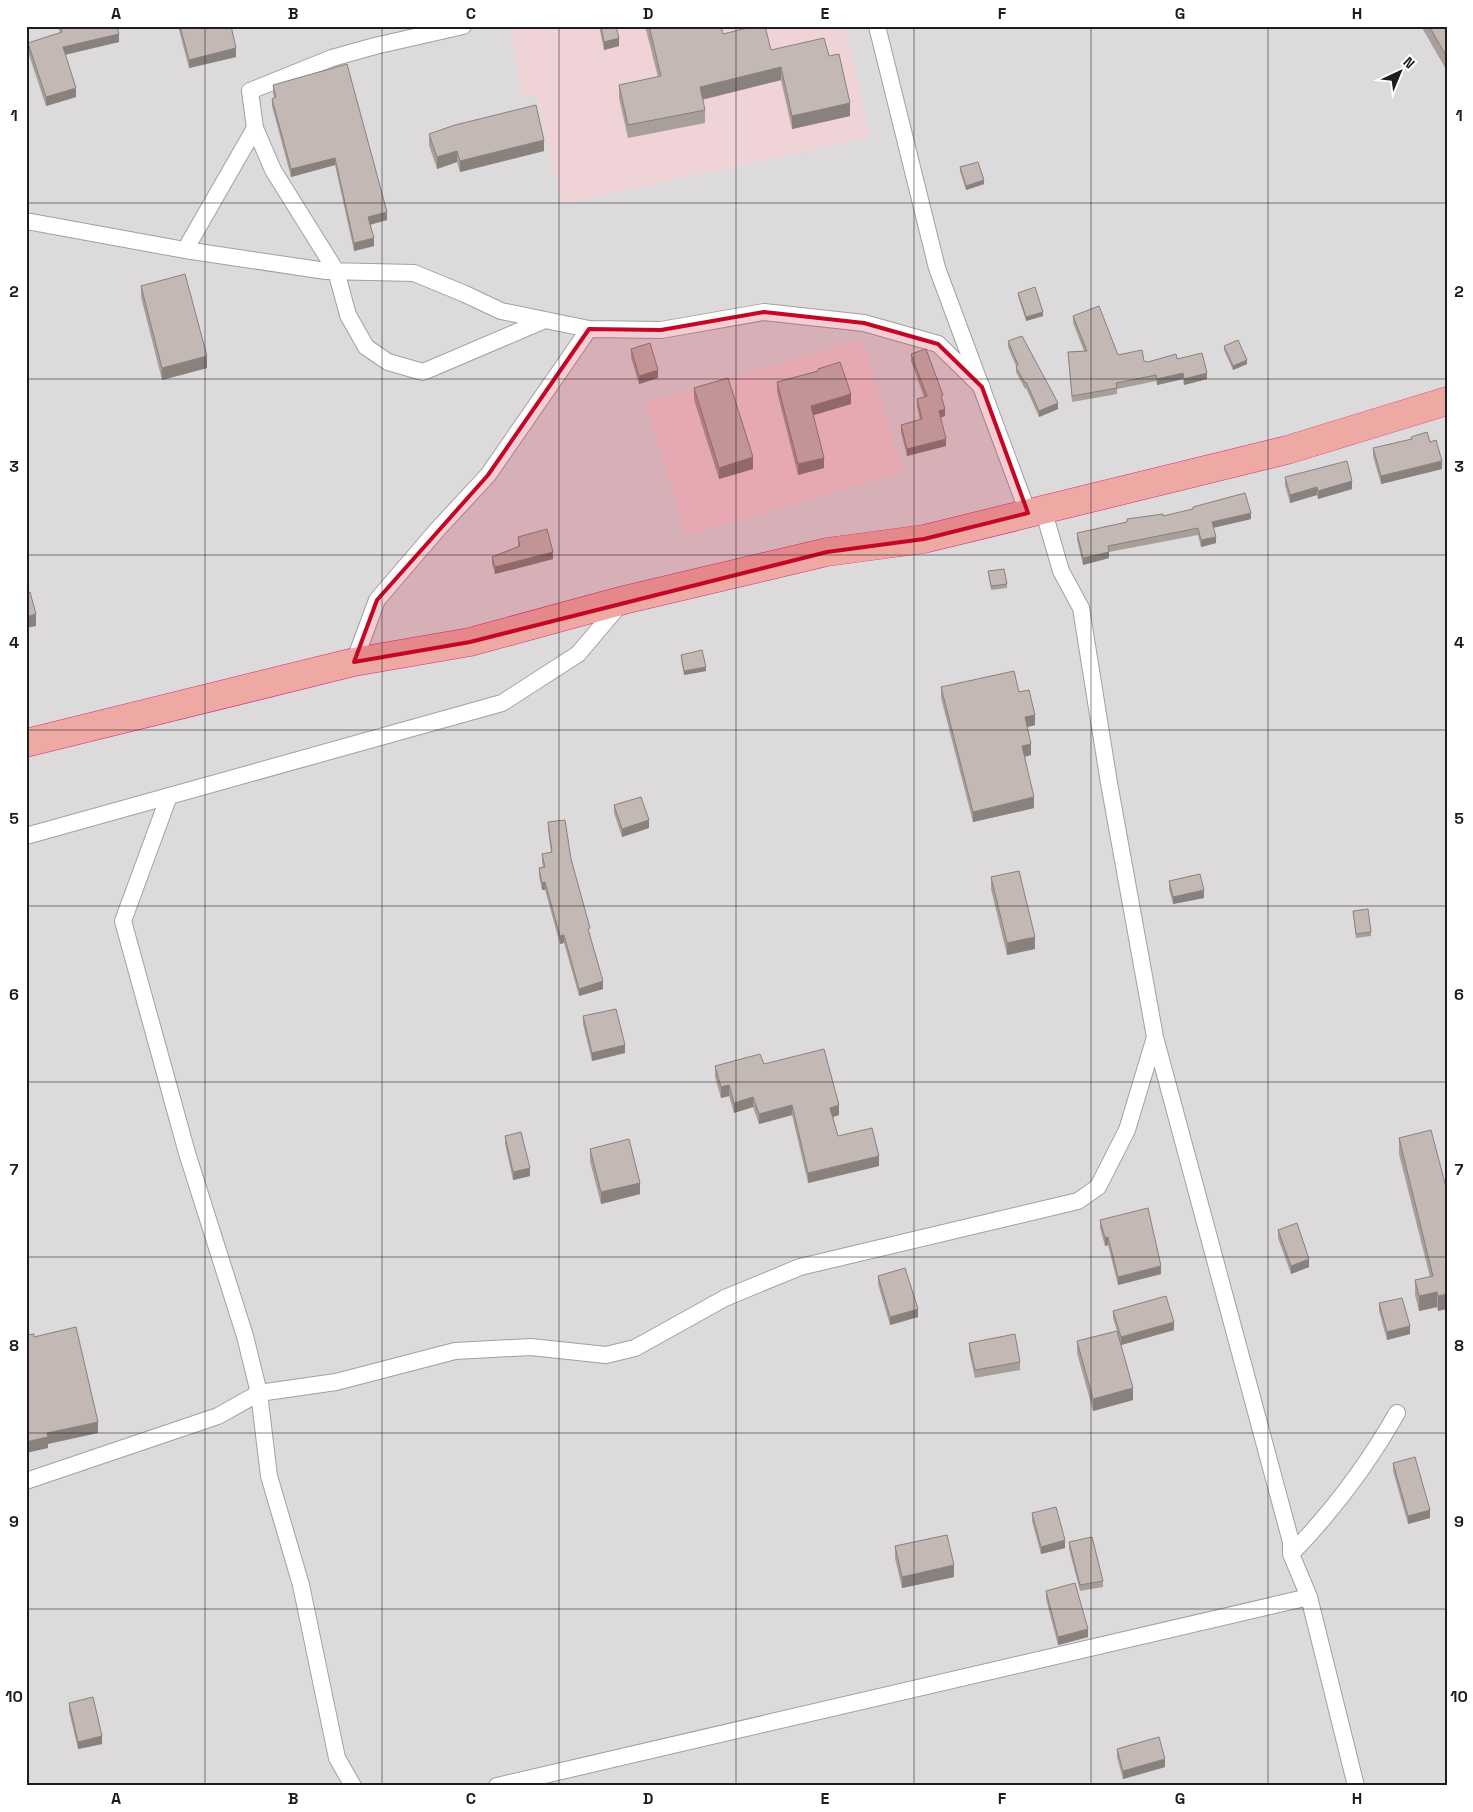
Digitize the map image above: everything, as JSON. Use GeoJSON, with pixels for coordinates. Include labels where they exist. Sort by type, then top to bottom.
{"type":"FeatureCollection","features":[{"type":"Feature","properties":{"kind":"highway"},"geometry":{"type":"LineString","coordinates":[[26,743],[354,662],[470,642],[624,600],[827,552],[924,539],[1287,450],[1447,401]]}},
{"type":"Feature","properties":{"kind":"street"},"geometry":{"type":"LineString","coordinates":[[463,26],[332,58],[250,90],[255,128],[273,170],[336,271],[348,315],[366,347],[388,362],[423,372],[545,320]]}},
{"type":"Feature","properties":{"kind":"street"},"geometry":{"type":"LineString","coordinates":[[877,26],[937,268],[982,387],[1061,571],[1081,608],[1109,783],[1155,1037],[1292,1542],[1291,1554],[1309,1597],[1356,1786]]}},
{"type":"Feature","properties":{"kind":"street"},"geometry":{"type":"LineString","coordinates":[[186,250],[255,128]]}},
{"type":"Feature","properties":{"kind":"street"},"geometry":{"type":"LineString","coordinates":[[26,220],[186,250],[336,271],[414,273],[501,311],[590,329],[661,330],[764,312],[864,323],[938,344],[982,387]]}},
{"type":"Feature","properties":{"kind":"street"},"geometry":{"type":"LineString","coordinates":[[354,662],[377,600],[437,530],[488,475],[590,329]]}},
{"type":"Feature","properties":{"kind":"street"},"geometry":{"type":"LineString","coordinates":[[26,836],[502,703],[578,654],[624,600]]}},
{"type":"Feature","properties":{"kind":"street"},"geometry":{"type":"LineString","coordinates":[[170,796],[124,921],[187,1152],[245,1336],[259,1393],[269,1476],[301,1584],[337,1758],[353,1786]]}},
{"type":"Feature","properties":{"kind":"street"},"geometry":{"type":"LineString","coordinates":[[26,1481],[218,1416],[259,1393],[336,1382],[455,1352],[531,1347],[606,1355],[635,1348],[725,1298],[800,1267],[1078,1201],[1098,1187],[1127,1130],[1155,1037]]}},
{"type":"Feature","properties":{"kind":"street"},"geometry":{"type":"LineString","coordinates":[[1291,1554],[1316,1528],[1351,1482],[1380,1443],[1397,1412]]}},
{"type":"Feature","properties":{"kind":"street"},"geometry":{"type":"LineString","coordinates":[[498,1786],[1309,1597]]}},
{"type":"Feature","properties":{"kind":"highlighted area"},"geometry":{"type":"Polygon","coordinates":[[[764,312],[864,323],[938,344],[982,387],[1028,513],[924,539],[827,552],[470,642],[354,662],[377,600],[488,475],[589,329],[661,330],[764,312]]]}},
{"type":"Feature","properties":{"kind":"shaded area"},"geometry":{"type":"Polygon","coordinates":[[[26,26],[1447,26],[1447,1786],[26,1786],[26,26]]]}},
{"type":"Feature","properties":{"kind":"shaded area"},"geometry":{"type":"Polygon","coordinates":[[[509,26],[845,26],[870,137],[550,207],[562,204],[536,95],[523,97],[509,26]]]}},
{"type":"Feature","properties":{"kind":"shaded area"},"geometry":{"type":"Polygon","coordinates":[[[863,339],[903,472],[686,536],[645,403],[863,339]]]}},
{"type":"Feature","properties":{"kind":"building"},"geometry":{"type":"Polygon","coordinates":[[[60,26],[117,26],[119,34],[63,47],[76,88],[46,97],[28,43],[62,32],[60,26]]]}},
{"type":"Feature","properties":{"kind":"building"},"geometry":{"type":"Polygon","coordinates":[[[180,26],[231,26],[236,48],[189,60],[180,26]]]}},
{"type":"Feature","properties":{"kind":"building"},"geometry":{"type":"Polygon","coordinates":[[[601,26],[616,26],[619,38],[604,42],[601,26]]]}},
{"type":"Feature","properties":{"kind":"building"},"geometry":{"type":"Polygon","coordinates":[[[649,26],[721,26],[723,34],[755,26],[765,26],[771,50],[824,38],[829,56],[839,54],[850,103],[792,116],[781,67],[700,87],[705,110],[628,125],[619,85],[661,76],[649,26]]]}},
{"type":"Feature","properties":{"kind":"building"},"geometry":{"type":"Polygon","coordinates":[[[1429,26],[1447,26],[1447,57],[1429,26]]]}},
{"type":"Feature","properties":{"kind":"building"},"geometry":{"type":"Polygon","coordinates":[[[347,64],[387,212],[368,217],[374,238],[354,243],[335,158],[291,169],[272,99],[276,97],[273,85],[347,64]]]}},
{"type":"Feature","properties":{"kind":"building"},"geometry":{"type":"Polygon","coordinates":[[[536,105],[544,140],[460,161],[457,151],[437,157],[429,134],[455,125],[536,105]]]}},
{"type":"Feature","properties":{"kind":"building"},"geometry":{"type":"Polygon","coordinates":[[[978,162],[984,180],[966,186],[960,167],[978,162]]]}},
{"type":"Feature","properties":{"kind":"building"},"geometry":{"type":"Polygon","coordinates":[[[185,274],[207,356],[162,368],[141,286],[185,274]]]}},
{"type":"Feature","properties":{"kind":"building"},"geometry":{"type":"Polygon","coordinates":[[[1035,287],[1043,312],[1026,317],[1018,293],[1035,287]]]}},
{"type":"Feature","properties":{"kind":"building"},"geometry":{"type":"Polygon","coordinates":[[[1099,306],[1118,355],[1142,350],[1144,361],[1148,362],[1176,354],[1177,359],[1202,353],[1207,373],[1184,379],[1183,373],[1157,379],[1156,375],[1116,383],[1117,388],[1072,396],[1068,352],[1087,351],[1073,316],[1099,306]]]}},
{"type":"Feature","properties":{"kind":"building"},"geometry":{"type":"Polygon","coordinates":[[[1022,336],[1058,403],[1039,411],[1026,382],[1016,367],[1018,365],[1008,341],[1022,336]]]}},
{"type":"Feature","properties":{"kind":"building"},"geometry":{"type":"Polygon","coordinates":[[[1238,340],[1247,360],[1233,366],[1224,346],[1238,340]]]}},
{"type":"Feature","properties":{"kind":"building"},"geometry":{"type":"Polygon","coordinates":[[[650,343],[658,370],[639,376],[631,349],[650,343]]]}},
{"type":"Feature","properties":{"kind":"building"},"geometry":{"type":"Polygon","coordinates":[[[926,349],[943,395],[941,396],[945,409],[939,411],[946,439],[907,449],[901,425],[922,419],[917,399],[927,396],[911,354],[926,349]]]}},
{"type":"Feature","properties":{"kind":"building"},"geometry":{"type":"Polygon","coordinates":[[[840,362],[851,394],[811,406],[824,458],[798,464],[777,382],[818,371],[818,369],[840,362]]]}},
{"type":"Feature","properties":{"kind":"building"},"geometry":{"type":"Polygon","coordinates":[[[728,378],[753,457],[719,468],[694,388],[728,378]]]}},
{"type":"Feature","properties":{"kind":"building"},"geometry":{"type":"Polygon","coordinates":[[[1427,432],[1430,442],[1436,440],[1442,461],[1381,476],[1373,448],[1412,439],[1411,437],[1427,432]]]}},
{"type":"Feature","properties":{"kind":"building"},"geometry":{"type":"Polygon","coordinates":[[[1347,461],[1352,481],[1318,491],[1317,487],[1290,495],[1285,477],[1347,461]]]}},
{"type":"Feature","properties":{"kind":"building"},"geometry":{"type":"Polygon","coordinates":[[[1245,493],[1251,513],[1212,522],[1216,537],[1201,540],[1198,528],[1108,546],[1109,552],[1083,558],[1077,533],[1127,522],[1127,519],[1163,514],[1163,516],[1193,509],[1193,507],[1245,493]]]}},
{"type":"Feature","properties":{"kind":"building"},"geometry":{"type":"Polygon","coordinates":[[[547,529],[553,552],[495,567],[492,557],[520,546],[518,537],[547,529]]]}},
{"type":"Feature","properties":{"kind":"building"},"geometry":{"type":"Polygon","coordinates":[[[1004,569],[1007,584],[991,586],[988,571],[1004,569]]]}},
{"type":"Feature","properties":{"kind":"building"},"geometry":{"type":"Polygon","coordinates":[[[30,592],[36,614],[26,617],[26,593],[30,592]]]}},
{"type":"Feature","properties":{"kind":"building"},"geometry":{"type":"Polygon","coordinates":[[[702,650],[706,667],[684,671],[681,655],[702,650]]]}},
{"type":"Feature","properties":{"kind":"building"},"geometry":{"type":"Polygon","coordinates":[[[1014,671],[1019,692],[1029,690],[1035,715],[1025,717],[1031,744],[1022,746],[1034,797],[973,812],[941,687],[1014,671]]]}},
{"type":"Feature","properties":{"kind":"building"},"geometry":{"type":"Polygon","coordinates":[[[641,797],[649,820],[622,829],[614,805],[641,797]]]}},
{"type":"Feature","properties":{"kind":"building"},"geometry":{"type":"Polygon","coordinates":[[[565,820],[571,859],[603,981],[579,989],[564,935],[560,936],[545,882],[542,883],[539,868],[545,867],[542,854],[552,852],[548,822],[565,820]]]}},
{"type":"Feature","properties":{"kind":"building"},"geometry":{"type":"Polygon","coordinates":[[[1019,871],[1035,937],[1007,943],[991,877],[1019,871]]]}},
{"type":"Feature","properties":{"kind":"building"},"geometry":{"type":"Polygon","coordinates":[[[1200,874],[1204,890],[1173,897],[1169,881],[1200,874]]]}},
{"type":"Feature","properties":{"kind":"building"},"geometry":{"type":"Polygon","coordinates":[[[1368,909],[1371,932],[1356,934],[1353,911],[1368,909]]]}},
{"type":"Feature","properties":{"kind":"building"},"geometry":{"type":"Polygon","coordinates":[[[616,1009],[625,1045],[592,1053],[583,1016],[616,1009]]]}},
{"type":"Feature","properties":{"kind":"building"},"geometry":{"type":"Polygon","coordinates":[[[824,1049],[839,1105],[830,1108],[838,1136],[872,1128],[879,1156],[808,1173],[792,1105],[759,1114],[753,1097],[734,1103],[729,1085],[721,1087],[715,1066],[760,1054],[764,1064],[824,1049]]]}},
{"type":"Feature","properties":{"kind":"building"},"geometry":{"type":"Polygon","coordinates":[[[1431,1130],[1447,1191],[1447,1294],[1438,1296],[1437,1292],[1419,1296],[1415,1280],[1433,1276],[1399,1138],[1431,1130]]]}},
{"type":"Feature","properties":{"kind":"building"},"geometry":{"type":"Polygon","coordinates":[[[521,1132],[530,1168],[513,1172],[505,1136],[521,1132]]]}},
{"type":"Feature","properties":{"kind":"building"},"geometry":{"type":"Polygon","coordinates":[[[629,1139],[640,1183],[601,1192],[590,1149],[629,1139]]]}},
{"type":"Feature","properties":{"kind":"building"},"geometry":{"type":"Polygon","coordinates":[[[1148,1208],[1161,1266],[1118,1277],[1108,1237],[1105,1238],[1100,1220],[1148,1208]]]}},
{"type":"Feature","properties":{"kind":"building"},"geometry":{"type":"Polygon","coordinates":[[[1297,1223],[1309,1259],[1291,1266],[1278,1230],[1297,1223]]]}},
{"type":"Feature","properties":{"kind":"building"},"geometry":{"type":"Polygon","coordinates":[[[905,1268],[918,1309],[890,1317],[878,1276],[905,1268]]]}},
{"type":"Feature","properties":{"kind":"building"},"geometry":{"type":"Polygon","coordinates":[[[1166,1296],[1174,1322],[1121,1337],[1113,1311],[1166,1296]]]}},
{"type":"Feature","properties":{"kind":"building"},"geometry":{"type":"Polygon","coordinates":[[[1402,1298],[1410,1326],[1387,1332],[1379,1303],[1402,1298]]]}},
{"type":"Feature","properties":{"kind":"building"},"geometry":{"type":"Polygon","coordinates":[[[76,1327],[98,1422],[47,1433],[48,1437],[26,1442],[26,1335],[34,1334],[34,1337],[76,1327]]]}},
{"type":"Feature","properties":{"kind":"building"},"geometry":{"type":"Polygon","coordinates":[[[1117,1331],[1133,1388],[1093,1399],[1077,1341],[1117,1331]]]}},
{"type":"Feature","properties":{"kind":"building"},"geometry":{"type":"Polygon","coordinates":[[[1015,1334],[1020,1362],[975,1370],[969,1343],[1015,1334]]]}},
{"type":"Feature","properties":{"kind":"building"},"geometry":{"type":"Polygon","coordinates":[[[1415,1457],[1430,1510],[1408,1516],[1393,1463],[1415,1457]]]}},
{"type":"Feature","properties":{"kind":"building"},"geometry":{"type":"Polygon","coordinates":[[[1056,1507],[1065,1540],[1041,1547],[1032,1513],[1056,1507]]]}},
{"type":"Feature","properties":{"kind":"building"},"geometry":{"type":"Polygon","coordinates":[[[947,1535],[954,1565],[902,1577],[895,1546],[947,1535]]]}},
{"type":"Feature","properties":{"kind":"building"},"geometry":{"type":"Polygon","coordinates":[[[1092,1537],[1103,1581],[1080,1585],[1069,1542],[1092,1537]]]}},
{"type":"Feature","properties":{"kind":"building"},"geometry":{"type":"Polygon","coordinates":[[[1075,1583],[1088,1629],[1058,1637],[1046,1591],[1075,1583]]]}},
{"type":"Feature","properties":{"kind":"building"},"geometry":{"type":"Polygon","coordinates":[[[93,1697],[102,1736],[78,1742],[69,1703],[93,1697]]]}},
{"type":"Feature","properties":{"kind":"building"},"geometry":{"type":"Polygon","coordinates":[[[1159,1737],[1165,1759],[1123,1771],[1117,1749],[1159,1737]]]}}]}
